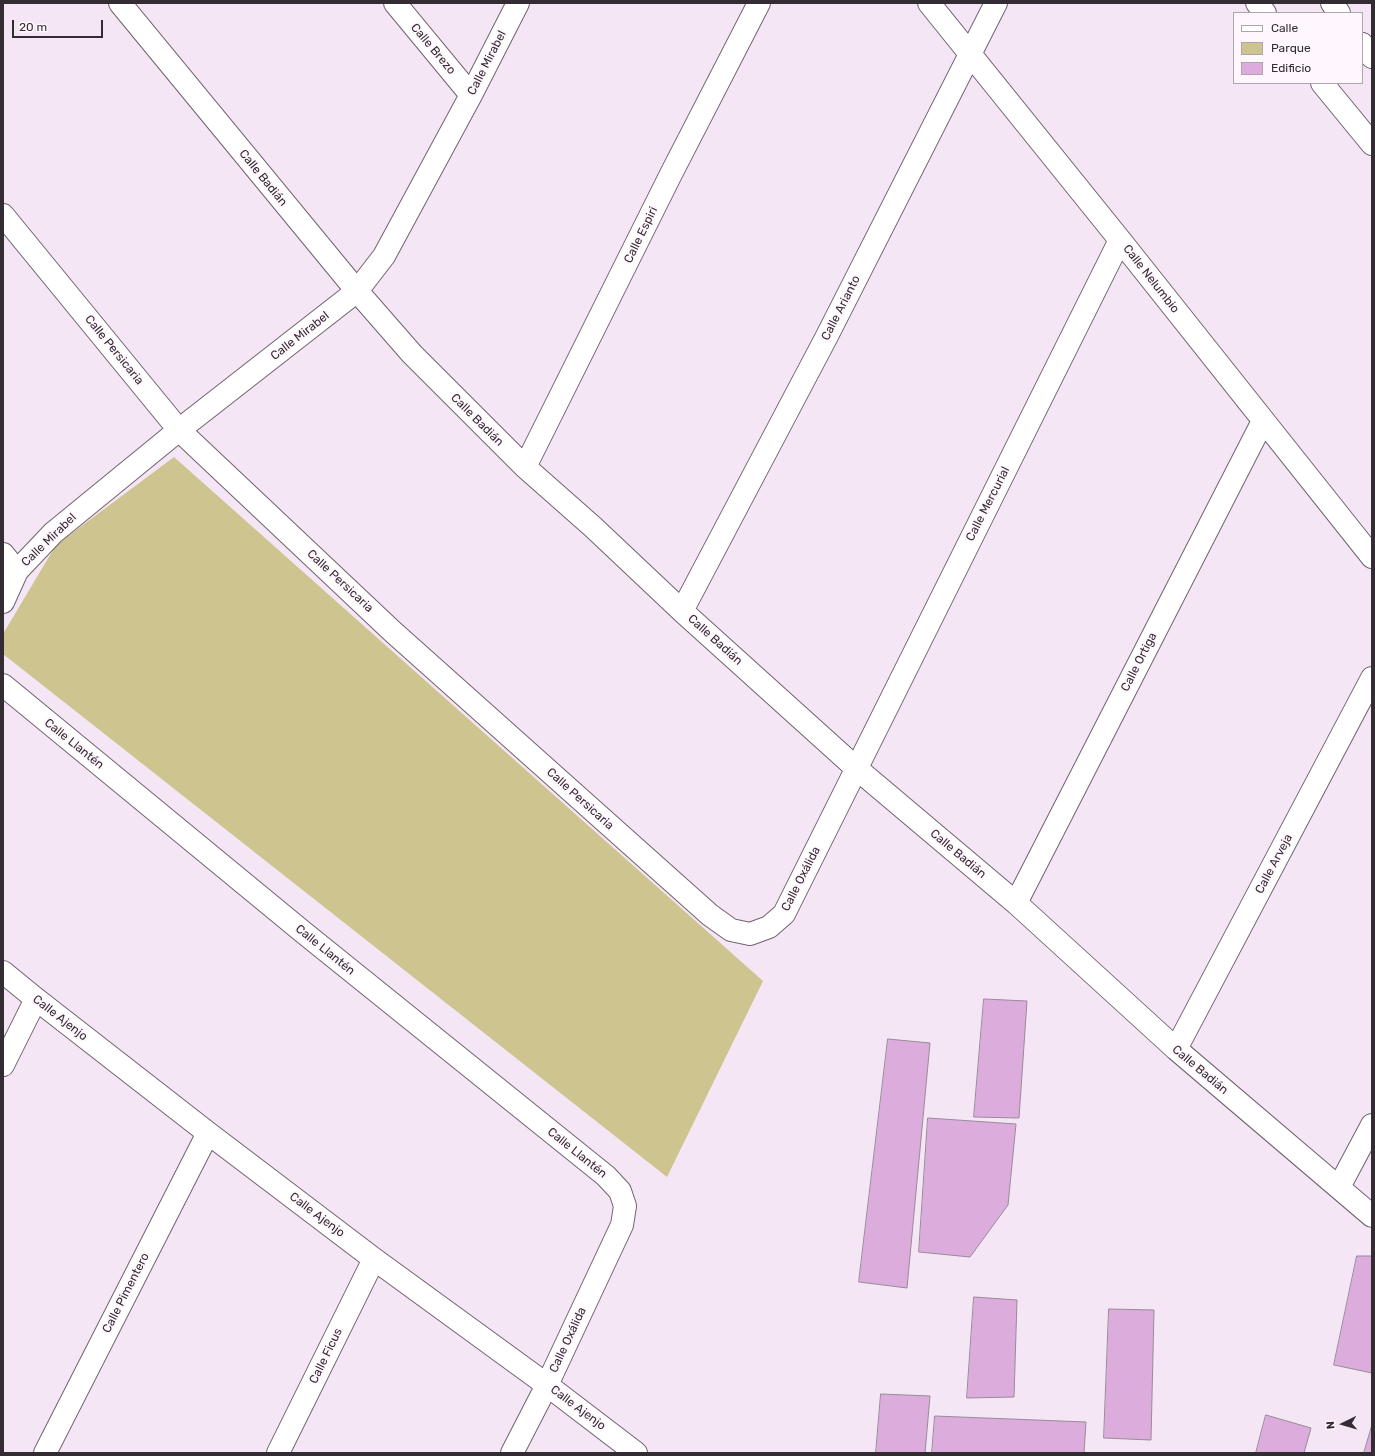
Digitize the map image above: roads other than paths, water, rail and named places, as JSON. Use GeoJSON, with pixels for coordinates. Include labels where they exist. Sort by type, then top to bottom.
{"type":"FeatureCollection","features":[{"type":"Feature","properties":{"kind":"street","name":"Calle Badián"},"geometry":{"type":"LineString","coordinates":[[120,3],[357,291],[412,354],[525,467],[593,527],[682,611],[856,768],[1016,903],[1176,1049],[1372,1216]]}},
{"type":"Feature","properties":{"kind":"street","name":"Calle Brezo"},"geometry":{"type":"LineString","coordinates":[[395,3],[471,95]]}},
{"type":"Feature","properties":{"kind":"street","name":"Calle Mirabel"},"geometry":{"type":"LineString","coordinates":[[3,602],[17,571],[53,533],[179,430],[357,291],[384,256],[471,95],[518,3]]}},
{"type":"Feature","properties":{"kind":"street","name":"Calle Espiri"},"geometry":{"type":"LineString","coordinates":[[525,467],[667,181],[759,3]]}},
{"type":"Feature","properties":{"kind":"street","name":"Calle Nelumbio"},"geometry":{"type":"LineString","coordinates":[[929,3],[1372,557]]}},
{"type":"Feature","properties":{"kind":"street","name":"Calle Arianto"},"geometry":{"type":"LineString","coordinates":[[682,611],[826,336],[996,3]]}},
{"type":"Feature","properties":{"kind":"street"},"geometry":{"type":"LineString","coordinates":[[1257,3],[1264,12]]}},
{"type":"Feature","properties":{"kind":"street"},"geometry":{"type":"LineString","coordinates":[[1332,3],[1338,12]]}},
{"type":"Feature","properties":{"kind":"street"},"geometry":{"type":"LineString","coordinates":[[1363,45],[1372,57]]}},
{"type":"Feature","properties":{"kind":"street"},"geometry":{"type":"LineString","coordinates":[[1323,84],[1372,144]]}},
{"type":"Feature","properties":{"kind":"street","name":"Calle Persicaria"},"geometry":{"type":"LineString","coordinates":[[3,215],[179,430],[392,631],[710,915]]}},
{"type":"Feature","properties":{"kind":"street","name":"Calle Mercurial"},"geometry":{"type":"LineString","coordinates":[[856,768],[1120,240]]}},
{"type":"Feature","properties":{"kind":"street","name":"Calle Ortiga"},"geometry":{"type":"LineString","coordinates":[[1016,903],[1263,420]]}},
{"type":"Feature","properties":{"kind":"street"},"geometry":{"type":"LineString","coordinates":[[3,554],[17,571]]}},
{"type":"Feature","properties":{"kind":"street","name":"Calle Arveja"},"geometry":{"type":"LineString","coordinates":[[1176,1049],[1372,678]]}},
{"type":"Feature","properties":{"kind":"street","name":"Calle Llantén"},"geometry":{"type":"LineString","coordinates":[[3,685],[303,932],[606,1176],[620,1191],[625,1206],[622,1225]]}},
{"type":"Feature","properties":{"kind":"street","name":"Calle Oxálida"},"geometry":{"type":"LineString","coordinates":[[710,915],[731,930],[750,934],[769,927],[784,914],[856,768]]}},
{"type":"Feature","properties":{"kind":"street","name":"Calle Ajenjo"},"geometry":{"type":"LineString","coordinates":[[3,972],[208,1133],[374,1259],[547,1385],[636,1453]]}},
{"type":"Feature","properties":{"kind":"street"},"geometry":{"type":"LineString","coordinates":[[3,1065],[36,999]]}},
{"type":"Feature","properties":{"kind":"street"},"geometry":{"type":"LineString","coordinates":[[1339,1187],[1372,1125]]}},
{"type":"Feature","properties":{"kind":"street","name":"Calle Pimentero"},"geometry":{"type":"LineString","coordinates":[[45,1453],[208,1133]]}},
{"type":"Feature","properties":{"kind":"street","name":"Calle Oxálida"},"geometry":{"type":"LineString","coordinates":[[512,1453],[547,1385],[622,1225]]}},
{"type":"Feature","properties":{"kind":"street","name":"Calle Ficus"},"geometry":{"type":"LineString","coordinates":[[278,1453],[374,1259]]}}]}
